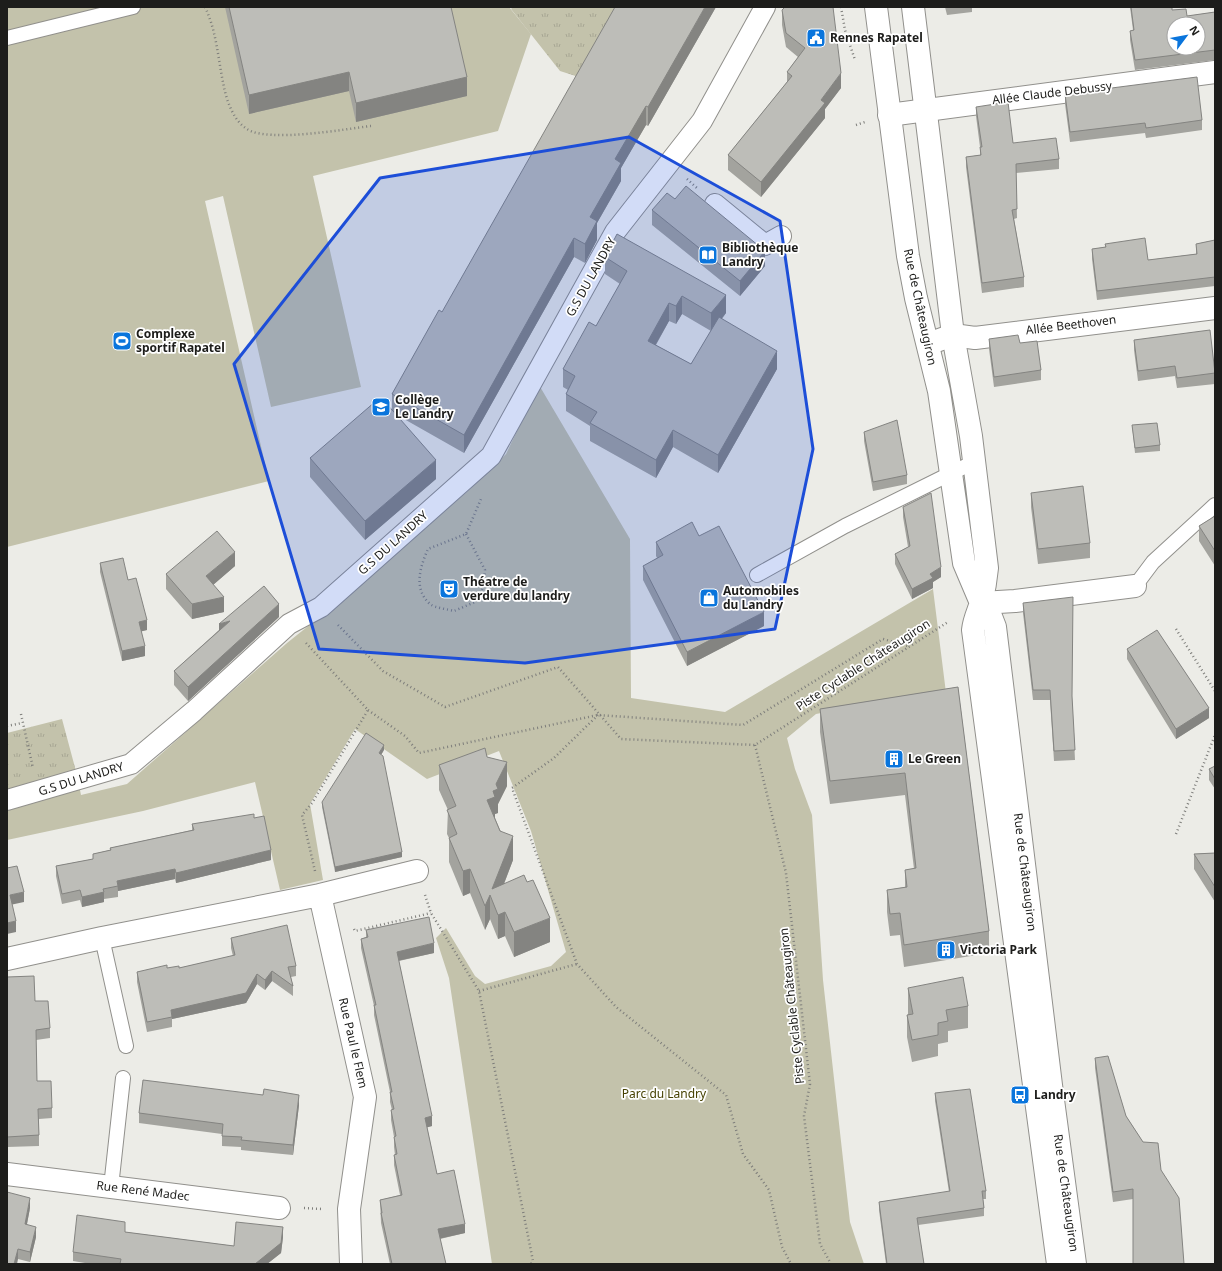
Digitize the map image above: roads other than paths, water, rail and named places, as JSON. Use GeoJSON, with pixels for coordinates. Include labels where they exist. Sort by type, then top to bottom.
{"type":"FeatureCollection","features":[{"type":"Feature","properties":{"kind":"main road","name":"Rue de Châteaugiron"},"geometry":{"type":"LineString","coordinates":[[876,7],[908,256],[916,298],[939,391],[964,563],[981,603],[990,614],[995,627],[1050,1077],[1076,1264]]}},
{"type":"Feature","properties":{"kind":"main road","name":"Rue de Châteaugiron"},"geometry":{"type":"LineString","coordinates":[[913,7],[953,335],[974,462],[987,568],[981,603],[975,617],[973,630],[1058,1264]]}},
{"type":"Feature","properties":{"kind":"main road","name":"Allée Claude Debussy"},"geometry":{"type":"LineString","coordinates":[[889,115],[1215,72]]}},
{"type":"Feature","properties":{"kind":"main road","name":"Allée Beethoven"},"geometry":{"type":"LineString","coordinates":[[928,344],[953,335],[975,338],[1215,308]]}},
{"type":"Feature","properties":{"kind":"main road"},"geometry":{"type":"LineString","coordinates":[[981,603],[1015,601],[1135,586]]}},
{"type":"Feature","properties":{"kind":"main road"},"geometry":{"type":"LineString","coordinates":[[7,959],[102,938],[320,895],[417,871]]}},
{"type":"Feature","properties":{"kind":"main road","name":"Rue Paul le Flem"},"geometry":{"type":"LineString","coordinates":[[320,895],[365,1096],[349,1210],[351,1264]]}},
{"type":"Feature","properties":{"kind":"main road","name":"Rue René Madec"},"geometry":{"type":"LineString","coordinates":[[7,1174],[279,1208]]}},
{"type":"Feature","properties":{"kind":"street","name":"G.S DU LANDRY"},"geometry":{"type":"LineString","coordinates":[[7,800],[131,764],[194,711],[289,624],[321,607],[491,456],[615,232],[670,165],[702,121],[765,7]]}},
{"type":"Feature","properties":{"kind":"street"},"geometry":{"type":"LineString","coordinates":[[715,204],[765,245],[781,236]]}},
{"type":"Feature","properties":{"kind":"lane"},"geometry":{"type":"LineString","coordinates":[[7,38],[133,7]]}},
{"type":"Feature","properties":{"kind":"lane"},"geometry":{"type":"LineString","coordinates":[[757,575],[845,526],[974,462]]}},
{"type":"Feature","properties":{"kind":"lane"},"geometry":{"type":"LineString","coordinates":[[1135,586],[1153,562],[1215,505]]}},
{"type":"Feature","properties":{"kind":"lane"},"geometry":{"type":"LineString","coordinates":[[102,938],[126,1046]]}},
{"type":"Feature","properties":{"kind":"lane"},"geometry":{"type":"LineString","coordinates":[[111,1188],[123,1078]]}},
{"type":"Feature","properties":{"kind":"place","name":"Rennes Rapatel"},"geometry":{"type":"Point","coordinates":[816,38]}},
{"type":"Feature","properties":{"kind":"place","name":"Bibliothèque Landry"},"geometry":{"type":"Point","coordinates":[708,255]}},
{"type":"Feature","properties":{"kind":"place","name":"Complexe sportif Rapatel"},"geometry":{"type":"Point","coordinates":[122,341]}},
{"type":"Feature","properties":{"kind":"place","name":"Collège Le Landry"},"geometry":{"type":"Point","coordinates":[381,407]}},
{"type":"Feature","properties":{"kind":"place","name":"Théatre de verdure du landry"},"geometry":{"type":"Point","coordinates":[449,589]}},
{"type":"Feature","properties":{"kind":"place","name":"Automobiles du Landry"},"geometry":{"type":"Point","coordinates":[709,598]}},
{"type":"Feature","properties":{"kind":"place","name":"Le Green"},"geometry":{"type":"Point","coordinates":[894,759]}},
{"type":"Feature","properties":{"kind":"place","name":"Victoria Park"},"geometry":{"type":"Point","coordinates":[946,950]}},
{"type":"Feature","properties":{"kind":"place","name":"Landry"},"geometry":{"type":"Point","coordinates":[1020,1095]}},
{"type":"Feature","properties":{"kind":"park label","name":"Parc du Landry"},"geometry":{"type":"Point","coordinates":[664,1094]}}]}
